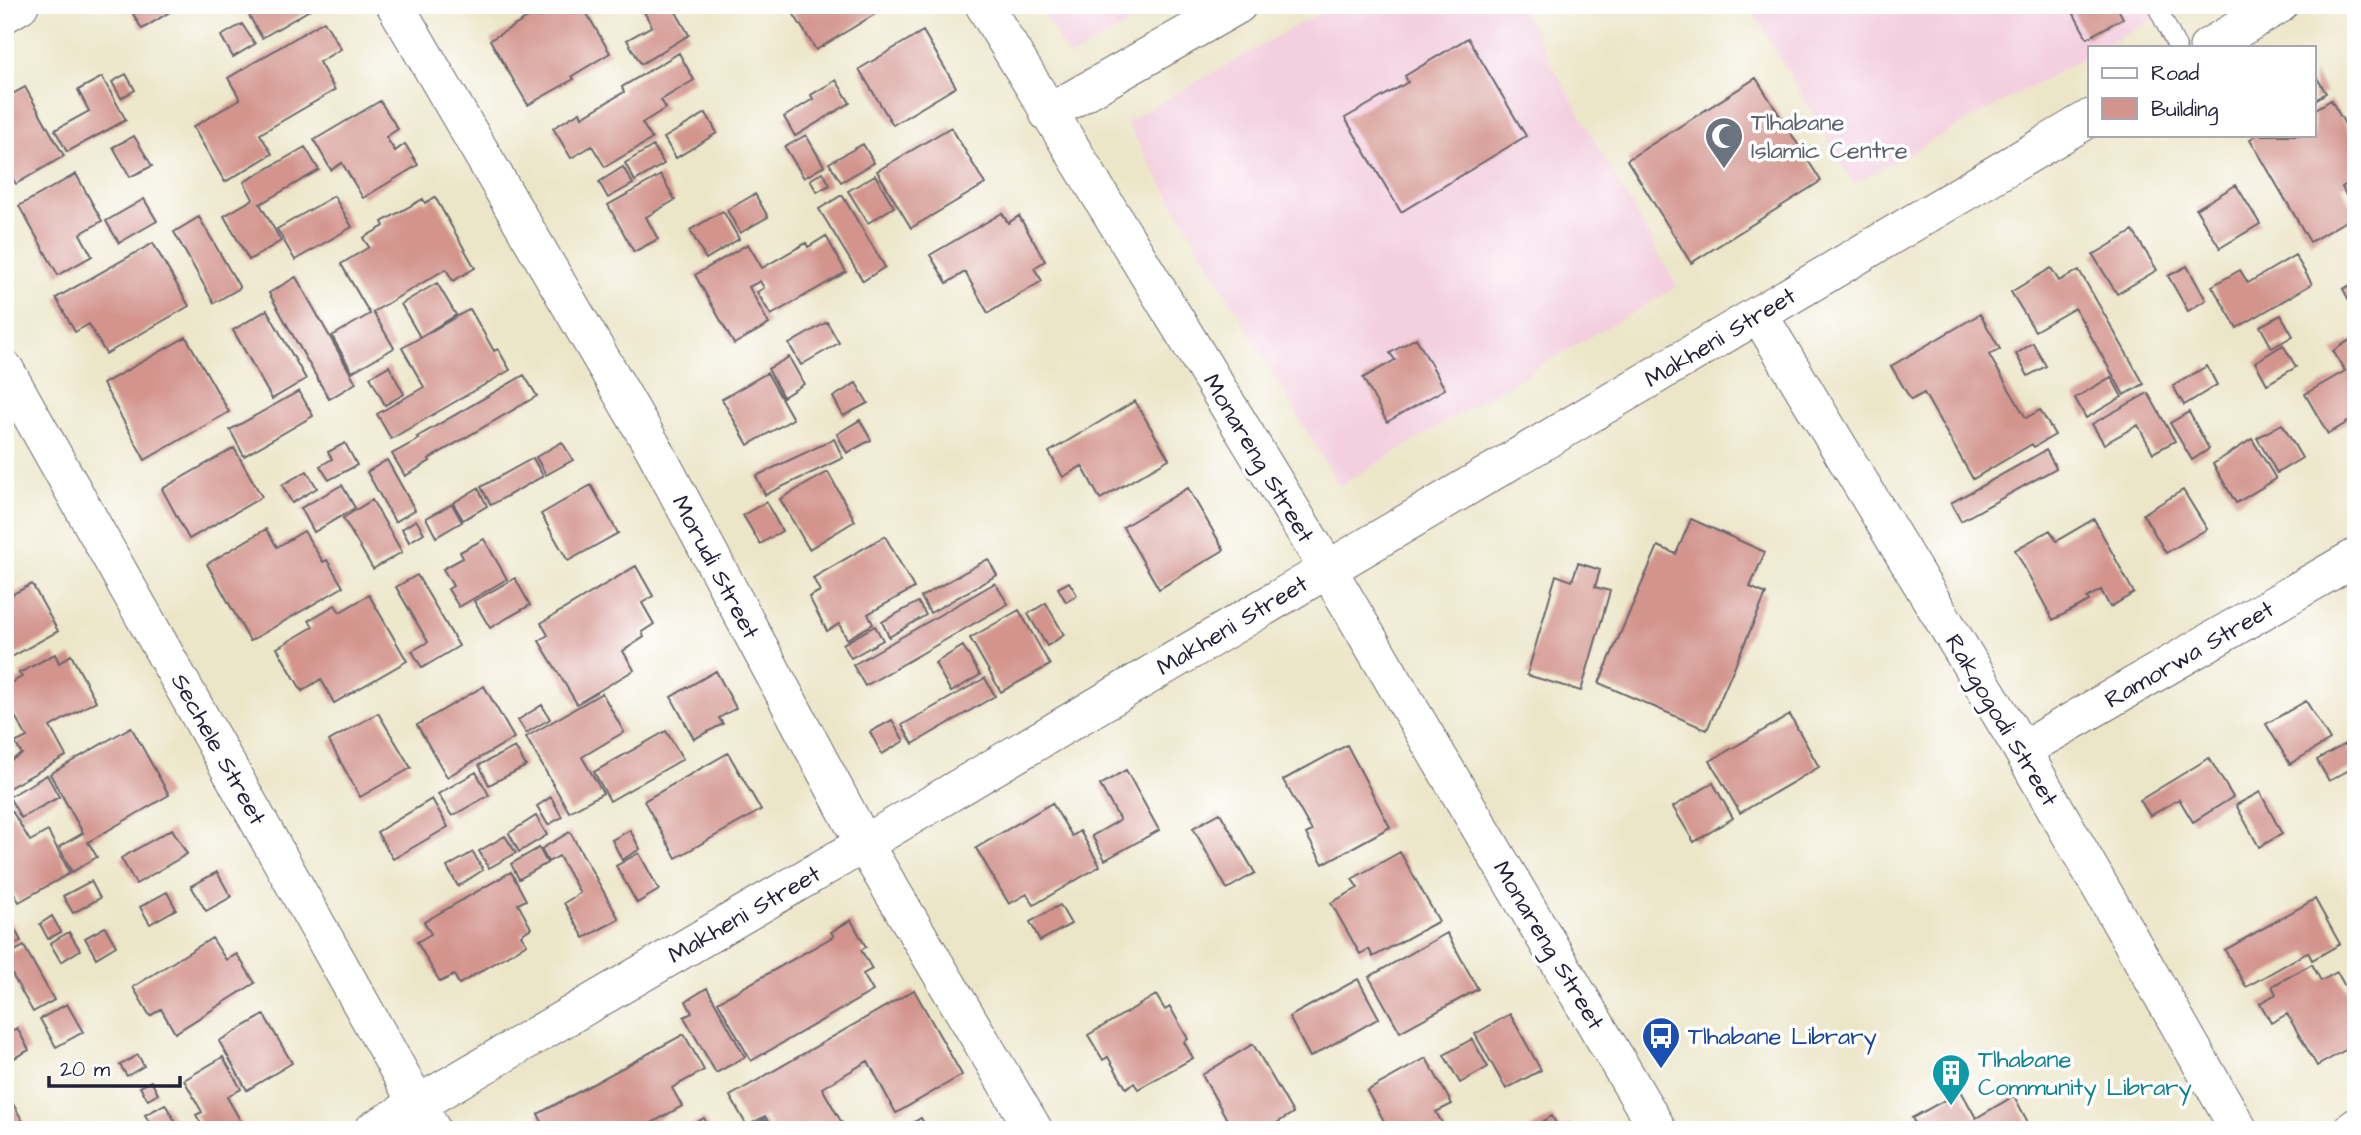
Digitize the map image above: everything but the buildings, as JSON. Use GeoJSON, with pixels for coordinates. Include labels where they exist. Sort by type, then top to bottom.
{"type":"FeatureCollection","features":[{"type":"Feature","properties":{"kind":"street"},"geometry":{"type":"LineString","coordinates":[[5,13],[20,5]]}},
{"type":"Feature","properties":{"kind":"street","name":"Morudi Street"},"geometry":{"type":"LineString","coordinates":[[395,5],[653,449],[864,844],[1034,1130]]}},
{"type":"Feature","properties":{"kind":"street","name":"Monareng Street"},"geometry":{"type":"LineString","coordinates":[[984,5],[1327,568],[1658,1130]]}},
{"type":"Feature","properties":{"kind":"street"},"geometry":{"type":"LineString","coordinates":[[1048,113],[1238,5]]}},
{"type":"Feature","properties":{"kind":"street"},"geometry":{"type":"LineString","coordinates":[[2210,46],[2279,5]]}},
{"type":"Feature","properties":{"kind":"street","name":"Makheni Street"},"geometry":{"type":"LineString","coordinates":[[373,1130],[425,1117],[864,844],[2088,119]]}},
{"type":"Feature","properties":{"kind":"street","name":"Rakgogodi Street"},"geometry":{"type":"LineString","coordinates":[[1759,315],[2022,750],[2239,1130]]}},
{"type":"Feature","properties":{"kind":"street","name":"Sechele Street"},"geometry":{"type":"LineString","coordinates":[[5,369],[425,1117]]}},
{"type":"Feature","properties":{"kind":"street","name":"Ramorwa Street"},"geometry":{"type":"LineString","coordinates":[[2022,750],[2356,557]]}},
{"type":"Feature","properties":{"kind":"lane"},"geometry":{"type":"LineString","coordinates":[[2156,5],[2176,46]]}},
{"type":"Feature","properties":{"kind":"shaded area"},"geometry":{"type":"Polygon","coordinates":[[[1039,5],[1161,5],[1069,58],[1039,5]]]}},
{"type":"Feature","properties":{"kind":"shaded area"},"geometry":{"type":"Polygon","coordinates":[[[1333,5],[1519,5],[1677,287],[1339,486],[1126,122],[1333,5]]]}},
{"type":"Feature","properties":{"kind":"shaded area"},"geometry":{"type":"Polygon","coordinates":[[[1749,5],[2179,5],[2105,46],[2088,46],[2088,55],[1853,184],[1749,5]]]}},
{"type":"Feature","properties":{"kind":"place","name":"Tlhabane Islamic Centre"},"geometry":{"type":"Point","coordinates":[1724,170]}},
{"type":"Feature","properties":{"kind":"place","name":"Tlhabane Library"},"geometry":{"type":"Point","coordinates":[1661,1070]}},
{"type":"Feature","properties":{"kind":"place","name":"Tlhabane Community Library"},"geometry":{"type":"Point","coordinates":[1951,1107]}}]}
